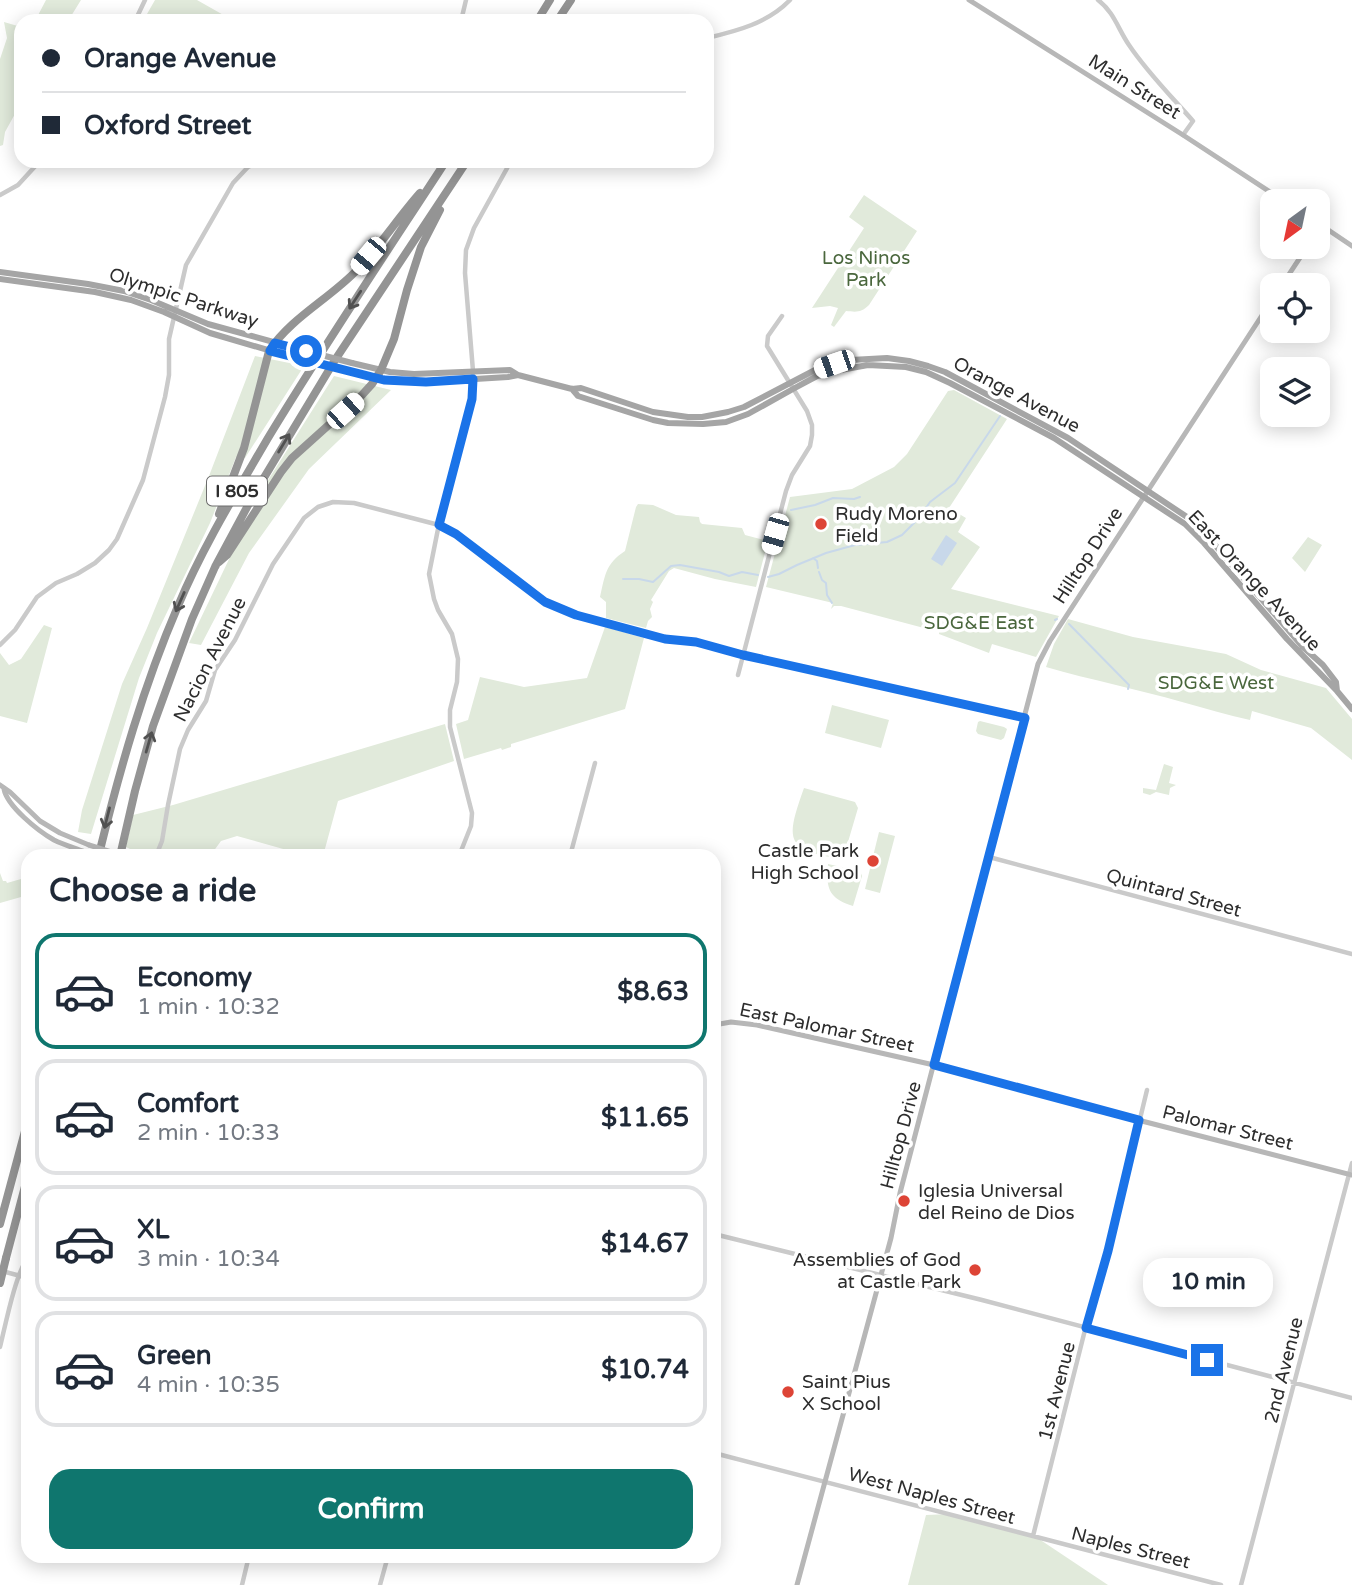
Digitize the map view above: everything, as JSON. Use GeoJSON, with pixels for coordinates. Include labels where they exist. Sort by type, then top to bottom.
{"type":"FeatureCollection","features":[{"type":"Feature","properties":{"kind":"highway"},"geometry":{"type":"LineString","coordinates":[[190,581],[244,448],[270,351],[293,324],[356,271],[440,168]]}},
{"type":"Feature","properties":{"kind":"highway","name":"I 805"},"geometry":{"type":"LineString","coordinates":[[100,849],[135,719],[190,581],[247,472],[314,361],[441,168]]}},
{"type":"Feature","properties":{"kind":"highway","name":"I 805"},"geometry":{"type":"LineString","coordinates":[[123,849],[135,791],[153,726],[192,618],[215,567],[253,496],[335,360],[462,168]]}},
{"type":"Feature","properties":{"kind":"highway"},"geometry":{"type":"LineString","coordinates":[[215,567],[227,555],[292,458],[362,395],[381,370],[394,339],[421,247],[457,176]]}},
{"type":"Feature","properties":{"kind":"highway"},"geometry":{"type":"LineString","coordinates":[[0,1226],[21,1146]]}},
{"type":"Feature","properties":{"kind":"highway"},"geometry":{"type":"LineString","coordinates":[[0,1226],[21,1153]]}},
{"type":"Feature","properties":{"kind":"highway"},"geometry":{"type":"LineString","coordinates":[[0,1283],[21,1201]]}},
{"type":"Feature","properties":{"kind":"main road","name":"Main Street"},"geometry":{"type":"LineString","coordinates":[[969,0],[1266,189]]}},
{"type":"Feature","properties":{"kind":"main road"},"geometry":{"type":"LineString","coordinates":[[1330,233],[1352,246]]}},
{"type":"Feature","properties":{"kind":"main road","name":"Olympic Parkway"},"geometry":{"type":"LineString","coordinates":[[0,272],[109,287],[139,295],[210,333],[270,351]]}},
{"type":"Feature","properties":{"kind":"main road","name":"Olympic Parkway"},"geometry":{"type":"LineString","coordinates":[[0,279],[105,294],[275,343]]}},
{"type":"Feature","properties":{"kind":"main road","name":"Hilltop Drive"},"geometry":{"type":"LineString","coordinates":[[797,1585],[891,1238],[1038,664],[1050,641],[1260,318]]}},
{"type":"Feature","properties":{"kind":"main road","name":"Orange Avenue"},"geometry":{"type":"LineString","coordinates":[[275,343],[381,370],[414,374],[473,375]]}},
{"type":"Feature","properties":{"kind":"main road","name":"Orange Avenue"},"geometry":{"type":"LineString","coordinates":[[270,351],[376,378],[401,381],[426,382],[504,369],[572,389],[578,396],[688,417],[702,417],[744,407],[791,386],[815,370],[851,360],[887,358],[928,366],[953,376],[1058,432],[1146,493],[1181,511],[1198,526],[1289,635],[1323,665],[1352,709]]}},
{"type":"Feature","properties":{"kind":"main road"},"geometry":{"type":"LineString","coordinates":[[2,787],[5,797],[35,827],[53,839],[78,849]]}},
{"type":"Feature","properties":{"kind":"main road"},"geometry":{"type":"LineString","coordinates":[[2,787],[40,821],[60,833],[98,849]]}},
{"type":"Feature","properties":{"kind":"main road","name":"East Palomar Street"},"geometry":{"type":"LineString","coordinates":[[721,1024],[731,1022],[757,1025],[934,1065]]}},
{"type":"Feature","properties":{"kind":"main road","name":"Palomar Street"},"geometry":{"type":"LineString","coordinates":[[934,1065],[1351,1175]]}},
{"type":"Feature","properties":{"kind":"street"},"geometry":{"type":"LineString","coordinates":[[714,36],[757,24],[790,0]]}},
{"type":"Feature","properties":{"kind":"street"},"geometry":{"type":"LineString","coordinates":[[1098,0],[1115,18],[1129,45],[1146,68],[1193,121],[1184,135]]}},
{"type":"Feature","properties":{"kind":"street"},"geometry":{"type":"LineString","coordinates":[[0,195],[18,185],[34,168]]}},
{"type":"Feature","properties":{"kind":"street"},"geometry":{"type":"LineString","coordinates":[[0,645],[15,629],[37,597],[56,583],[95,563],[117,539],[143,480],[165,397],[169,375],[169,339],[188,258],[233,183],[247,168]]}},
{"type":"Feature","properties":{"kind":"street"},"geometry":{"type":"LineString","coordinates":[[462,849],[471,827],[472,813],[450,727],[450,709],[458,677],[458,659],[452,634],[438,610],[430,583],[430,566],[472,399],[473,375],[465,273],[467,250],[474,228],[507,168]]}},
{"type":"Feature","properties":{"kind":"street"},"geometry":{"type":"LineString","coordinates":[[738,676],[786,491],[812,439],[811,418],[767,346],[768,336],[782,316]]}},
{"type":"Feature","properties":{"kind":"street","name":"Nacion Avenue"},"geometry":{"type":"LineString","coordinates":[[159,849],[185,736],[206,701],[215,670],[235,640],[274,564],[304,518],[318,507],[333,502],[354,503],[439,525]]}},
{"type":"Feature","properties":{"kind":"street"},"geometry":{"type":"LineString","coordinates":[[439,525],[456,534],[532,593],[576,615],[665,639],[696,642],[1025,718]]}},
{"type":"Feature","properties":{"kind":"street"},"geometry":{"type":"LineString","coordinates":[[572,849],[595,764]]}},
{"type":"Feature","properties":{"kind":"street","name":"Quintard Street"},"geometry":{"type":"LineString","coordinates":[[989,857],[1352,954]]}},
{"type":"Feature","properties":{"kind":"street","name":"1st Avenue"},"geometry":{"type":"LineString","coordinates":[[1033,1536],[1147,1090]]}},
{"type":"Feature","properties":{"kind":"street","name":"2nd Avenue"},"geometry":{"type":"LineString","coordinates":[[1241,1585],[1352,1163]]}},
{"type":"Feature","properties":{"kind":"street"},"geometry":{"type":"LineString","coordinates":[[721,1236],[1352,1398]]}},
{"type":"Feature","properties":{"kind":"street"},"geometry":{"type":"LineString","coordinates":[[0,1270],[19,1275]]}},
{"type":"Feature","properties":{"kind":"street"},"geometry":{"type":"LineString","coordinates":[[0,1347],[21,1270]]}},
{"type":"Feature","properties":{"kind":"street","name":"West Naples Street"},"geometry":{"type":"LineString","coordinates":[[721,1455],[1033,1536]]}},
{"type":"Feature","properties":{"kind":"street","name":"Naples Street"},"geometry":{"type":"LineString","coordinates":[[1033,1536],[1221,1585]]}},
{"type":"Feature","properties":{"kind":"street"},"geometry":{"type":"LineString","coordinates":[[242,1585],[247,1563]]}},
{"type":"Feature","properties":{"kind":"street"},"geometry":{"type":"LineString","coordinates":[[380,1585],[386,1563]]}},
{"type":"Feature","properties":{"kind":"green space"},"geometry":{"type":"Polygon","coordinates":[[[46,0],[81,0],[72,14],[39,14],[46,0]]]}},
{"type":"Feature","properties":{"kind":"green space"},"geometry":{"type":"Polygon","coordinates":[[[155,0],[197,0],[222,14],[147,14],[155,0]]]}},
{"type":"Feature","properties":{"kind":"green space"},"geometry":{"type":"Polygon","coordinates":[[[4,22],[14,25],[14,116],[5,132],[3,145],[0,146],[0,59],[7,38],[4,22]]]}},
{"type":"Feature","properties":{"kind":"green space","name":"Los Ninos Park"},"geometry":{"type":"Polygon","coordinates":[[[864,195],[917,231],[869,305],[858,311],[846,311],[834,327],[831,325],[838,308],[812,308],[864,228],[849,217],[864,195]]]}},
{"type":"Feature","properties":{"kind":"green space"},"geometry":{"type":"Polygon","coordinates":[[[255,356],[304,366],[245,458],[236,457],[210,523],[157,633],[139,678],[91,834],[78,832],[82,810],[122,684],[209,476],[255,356]]]}},
{"type":"Feature","properties":{"kind":"green space"},"geometry":{"type":"Polygon","coordinates":[[[334,376],[391,390],[309,469],[249,553],[201,645],[189,643],[263,488],[334,376]]]}},
{"type":"Feature","properties":{"kind":"green space","name":"SDG&E East"},"geometry":{"type":"Polygon","coordinates":[[[954,390],[1007,419],[949,508],[966,518],[958,532],[980,547],[951,589],[1059,616],[1036,657],[992,644],[989,653],[939,632],[841,606],[831,609],[833,603],[766,587],[790,497],[852,489],[894,467],[907,454],[948,391],[954,390]]]}},
{"type":"Feature","properties":{"kind":"green space"},"geometry":{"type":"Polygon","coordinates":[[[638,504],[653,505],[676,515],[699,517],[702,524],[742,528],[745,535],[768,541],[756,587],[674,568],[669,571],[651,600],[652,617],[646,628],[606,618],[606,602],[600,597],[605,577],[613,561],[625,551],[638,504]]]}},
{"type":"Feature","properties":{"kind":"green space"},"geometry":{"type":"Polygon","coordinates":[[[1308,537],[1322,545],[1305,572],[1292,558],[1308,537]]]}},
{"type":"Feature","properties":{"kind":"green space","name":"SDG&E West"},"geometry":{"type":"Polygon","coordinates":[[[1068,619],[1133,637],[1226,654],[1261,670],[1326,688],[1352,719],[1352,760],[1311,728],[1252,711],[1250,720],[1241,718],[1046,667],[1054,644],[1068,619]]]}},
{"type":"Feature","properties":{"kind":"green space"},"geometry":{"type":"Polygon","coordinates":[[[44,625],[52,628],[27,723],[0,716],[0,653],[9,665],[21,659],[44,625]]]}},
{"type":"Feature","properties":{"kind":"green space"},"geometry":{"type":"Polygon","coordinates":[[[605,627],[644,638],[625,709],[511,744],[511,747],[502,750],[501,748],[464,759],[456,724],[468,720],[480,677],[524,687],[587,678],[605,627]]]}},
{"type":"Feature","properties":{"kind":"green space"},"geometry":{"type":"Polygon","coordinates":[[[832,705],[889,720],[881,748],[825,733],[832,705]]]}},
{"type":"Feature","properties":{"kind":"green space"},"geometry":{"type":"Polygon","coordinates":[[[980,721],[1007,729],[1004,738],[1001,740],[978,734],[976,731],[980,721]]]}},
{"type":"Feature","properties":{"kind":"green space"},"geometry":{"type":"Polygon","coordinates":[[[445,724],[454,761],[338,801],[325,849],[283,849],[237,836],[221,841],[215,849],[126,847],[133,815],[445,724]]]}},
{"type":"Feature","properties":{"kind":"green space"},"geometry":{"type":"Polygon","coordinates":[[[1164,764],[1173,767],[1169,783],[1176,785],[1170,788],[1169,795],[1143,793],[1143,788],[1156,790],[1164,764]]]}},
{"type":"Feature","properties":{"kind":"green space"},"geometry":{"type":"Polygon","coordinates":[[[804,788],[855,802],[858,808],[843,859],[810,852],[800,847],[795,840],[794,820],[804,788]]]}},
{"type":"Feature","properties":{"kind":"green space"},"geometry":{"type":"Polygon","coordinates":[[[879,832],[895,836],[880,893],[865,889],[879,832]]]}},
{"type":"Feature","properties":{"kind":"green space"},"geometry":{"type":"Polygon","coordinates":[[[828,864],[860,871],[862,876],[853,906],[838,899],[830,891],[828,864]]]}},
{"type":"Feature","properties":{"kind":"green space"},"geometry":{"type":"Polygon","coordinates":[[[0,873],[3,881],[7,883],[21,879],[21,897],[0,903],[0,873]]]}},
{"type":"Feature","properties":{"kind":"green space"},"geometry":{"type":"Polygon","coordinates":[[[951,1514],[1033,1535],[1108,1585],[908,1585],[926,1515],[951,1514]]]}},
{"type":"Feature","properties":{"kind":"water"},"geometry":{"type":"Polygon","coordinates":[[[946,535],[957,543],[942,566],[931,559],[946,535]]]}},
{"type":"Feature","properties":{"kind":"waterway"},"geometry":{"type":"LineString","coordinates":[[768,577],[826,553],[855,545],[887,542],[902,535],[930,502],[955,483],[1000,416]]}},
{"type":"Feature","properties":{"kind":"waterway"},"geometry":{"type":"LineString","coordinates":[[791,510],[833,498],[860,497]]}},
{"type":"Feature","properties":{"kind":"waterway"},"geometry":{"type":"LineString","coordinates":[[813,558],[817,561],[818,568]]}},
{"type":"Feature","properties":{"kind":"waterway"},"geometry":{"type":"LineString","coordinates":[[623,579],[653,582],[671,566],[680,565],[729,576],[742,572],[758,575]]}},
{"type":"Feature","properties":{"kind":"waterway"},"geometry":{"type":"LineString","coordinates":[[819,572],[826,583],[827,595],[832,603]]}},
{"type":"Feature","properties":{"kind":"waterway"},"geometry":{"type":"LineString","coordinates":[[1069,624],[1129,685],[1128,689]]}},
{"type":"Feature","properties":{"kind":"place","name":"Rudy Moreno Field"},"geometry":{"type":"Point","coordinates":[821,524]}},
{"type":"Feature","properties":{"kind":"place","name":"Castle Park High School"},"geometry":{"type":"Point","coordinates":[873,861]}},
{"type":"Feature","properties":{"kind":"place","name":"Iglesia Universal del Reino de Dios"},"geometry":{"type":"Point","coordinates":[904,1201]}},
{"type":"Feature","properties":{"kind":"place","name":"Assemblies of God at Castle Park"},"geometry":{"type":"Point","coordinates":[975,1270]}},
{"type":"Feature","properties":{"kind":"place","name":"Saint Pius X School"},"geometry":{"type":"Point","coordinates":[788,1392]}},
{"type":"Feature","properties":{"kind":"route"},"geometry":{"type":"LineString","coordinates":[[306,351],[275,343],[270,351],[384,380],[426,382],[473,379],[472,399],[439,525],[456,534],[545,602],[576,615],[665,639],[696,642],[1025,718],[934,1065],[1139,1120],[1108,1251],[1086,1328],[1207,1360]]}}]}
